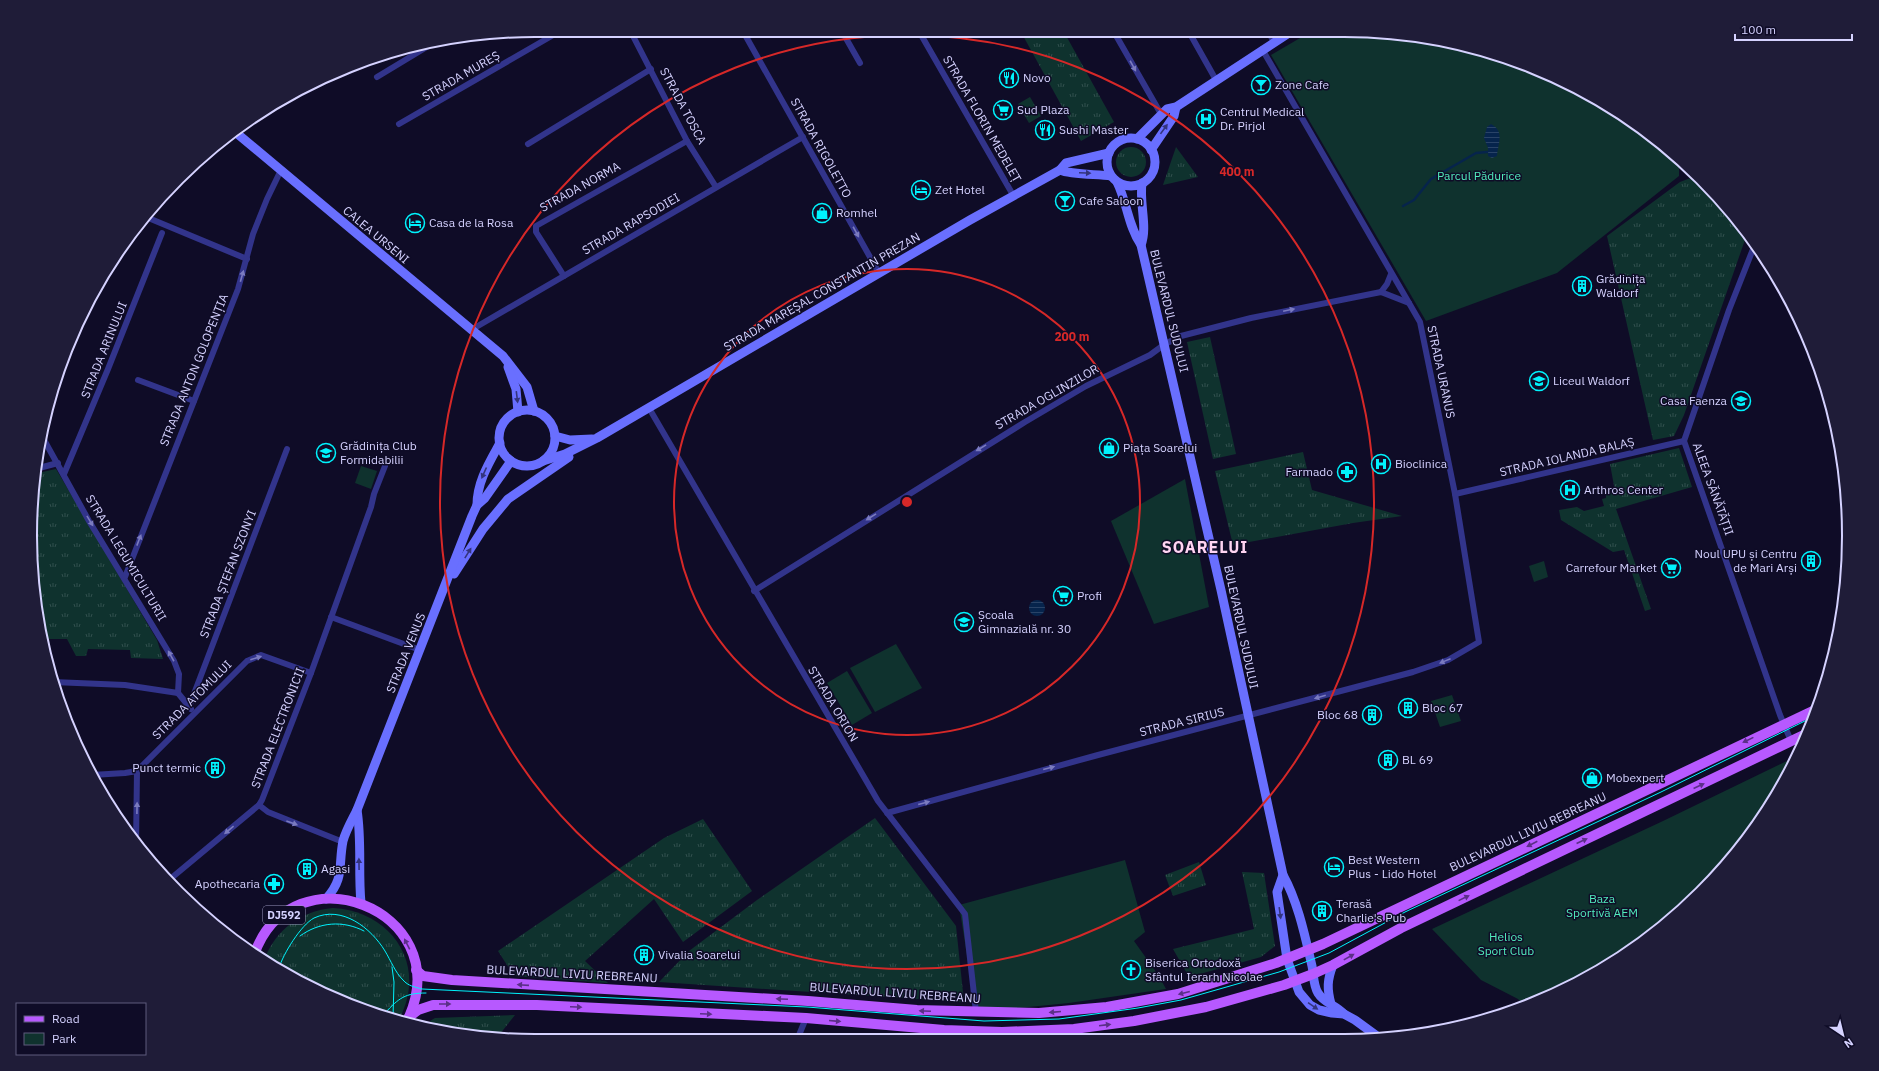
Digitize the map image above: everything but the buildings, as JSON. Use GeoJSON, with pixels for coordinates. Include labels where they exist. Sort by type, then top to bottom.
{"type":"FeatureCollection","features":[{"type":"Feature","properties":{"kind":"main road"},"geometry":{"type":"LineString","coordinates":[[1137,139],[1160,114],[1167,109],[1176,107],[1282,37]]}},
{"type":"Feature","properties":{"kind":"main road"},"geometry":{"type":"LineString","coordinates":[[1151,150],[1174,116],[1176,107]]}},
{"type":"Feature","properties":{"kind":"main road","name":"CALEA URSENI"},"geometry":{"type":"LineString","coordinates":[[239,135],[470,330],[504,356],[527,386],[534,411]]}},
{"type":"Feature","properties":{"kind":"main road"},"geometry":{"type":"LineString","coordinates":[[1060,170],[1068,173],[1085,173],[1114,179],[1129,186],[1142,183],[1152,172],[1154,157],[1147,145],[1137,139],[1123,139],[1117,142],[1108,153],[1108,169],[1114,179]]}},
{"type":"Feature","properties":{"kind":"main road","name":"STRADA MAREȘAL CONSTANTIN PREZAN"},"geometry":{"type":"LineString","coordinates":[[543,461],[565,454],[595,440],[1013,195],[1060,170],[1066,164],[1108,153]]}},
{"type":"Feature","properties":{"kind":"main road","name":"BULEVARDUL SUDULUI"},"geometry":{"type":"LineString","coordinates":[[1114,179],[1123,194],[1136,237],[1141,245],[1165,344],[1283,875],[1290,888],[1308,950],[1314,986],[1319,995],[1373,1033]]}},
{"type":"Feature","properties":{"kind":"main road","name":"BULEVARDUL SUDULUI"},"geometry":{"type":"LineString","coordinates":[[1141,245],[1144,237],[1141,193],[1142,183]]}},
{"type":"Feature","properties":{"kind":"main road"},"geometry":{"type":"LineString","coordinates":[[504,356],[516,389],[518,412]]}},
{"type":"Feature","properties":{"kind":"main road"},"geometry":{"type":"LineString","coordinates":[[534,411],[546,418],[552,426],[555,436],[554,445],[550,454],[543,461],[527,466],[511,461],[502,450],[500,443],[502,426],[508,417],[518,412],[534,411]]}},
{"type":"Feature","properties":{"kind":"main road","name":"STRADA MAREȘAL CONSTANTIN PREZAN"},"geometry":{"type":"LineString","coordinates":[[555,436],[576,440],[595,440]]}},
{"type":"Feature","properties":{"kind":"main road"},"geometry":{"type":"LineString","coordinates":[[446,586],[482,529],[508,499],[595,440]]}},
{"type":"Feature","properties":{"kind":"main road","name":"STRADA VENUS"},"geometry":{"type":"LineString","coordinates":[[326,899],[333,891],[339,880],[343,842],[348,828],[357,810],[477,505],[477,495],[483,475],[500,443]]}},
{"type":"Feature","properties":{"kind":"main road","name":"STRADA VENUS"},"geometry":{"type":"LineString","coordinates":[[477,505],[485,498],[511,461]]}},
{"type":"Feature","properties":{"kind":"main road","name":"BULEVARDUL LIVIU REBREANU"},"geometry":{"type":"LineString","coordinates":[[416,970],[423,976],[452,980],[808,1001],[917,1010],[1039,1013],[1107,1007],[1160,998],[1194,990],[1287,959],[1308,950],[1809,712]]}},
{"type":"Feature","properties":{"kind":"main road"},"geometry":{"type":"LineString","coordinates":[[412,1018],[426,1007],[442,1004],[537,1005],[806,1018],[957,1031],[1005,1032],[1074,1029],[1134,1021],[1206,1007],[1294,981],[1333,965],[1401,928],[1799,738]]}},
{"type":"Feature","properties":{"kind":"main road"},"geometry":{"type":"LineString","coordinates":[[357,810],[360,828],[359,871],[361,903]]}},
{"type":"Feature","properties":{"kind":"main road","name":"BULEVARDUL SUDULUI"},"geometry":{"type":"LineString","coordinates":[[1283,875],[1277,892],[1287,959],[1294,981],[1299,992],[1310,1005],[1319,1010],[1344,1014]]}},
{"type":"Feature","properties":{"kind":"main road","name":"DJ592"},"geometry":{"type":"LineString","coordinates":[[257,948],[269,928],[282,916],[301,905],[326,899],[344,899],[361,903],[381,913],[396,927],[409,947],[416,970],[416,993],[410,1018]]}},
{"type":"Feature","properties":{"kind":"main road"},"geometry":{"type":"LineString","coordinates":[[1331,1004],[1328,991],[1328,978],[1333,965]]}},
{"type":"Feature","properties":{"kind":"street","name":"STRADA MUREȘ"},"geometry":{"type":"LineString","coordinates":[[399,124],[550,37]]}},
{"type":"Feature","properties":{"kind":"street","name":"STRADA TOSCA"},"geometry":{"type":"LineString","coordinates":[[634,37],[687,141],[716,187]]}},
{"type":"Feature","properties":{"kind":"street","name":"STRADA RIGOLETTO"},"geometry":{"type":"LineString","coordinates":[[746,37],[879,273]]}},
{"type":"Feature","properties":{"kind":"street"},"geometry":{"type":"LineString","coordinates":[[845,37],[860,63]]}},
{"type":"Feature","properties":{"kind":"street","name":"STRADA FLORIN MEDELEȚ"},"geometry":{"type":"LineString","coordinates":[[922,37],[1013,195]]}},
{"type":"Feature","properties":{"kind":"street"},"geometry":{"type":"LineString","coordinates":[[1117,37],[1160,114]]}},
{"type":"Feature","properties":{"kind":"street"},"geometry":{"type":"LineString","coordinates":[[1192,37],[1216,80]]}},
{"type":"Feature","properties":{"kind":"street"},"geometry":{"type":"LineString","coordinates":[[1271,37],[1274,42]]}},
{"type":"Feature","properties":{"kind":"street","name":"STRADA URANUS"},"geometry":{"type":"LineString","coordinates":[[1262,49],[1420,322],[1455,494],[1479,642]]}},
{"type":"Feature","properties":{"kind":"street"},"geometry":{"type":"LineString","coordinates":[[377,77],[420,51]]}},
{"type":"Feature","properties":{"kind":"street"},"geometry":{"type":"LineString","coordinates":[[528,144],[651,69]]}},
{"type":"Feature","properties":{"kind":"street","name":"STRADA RAPSODIEI"},"geometry":{"type":"LineString","coordinates":[[470,330],[803,137]]}},
{"type":"Feature","properties":{"kind":"street","name":"STRADA NORMA"},"geometry":{"type":"LineString","coordinates":[[564,276],[536,232],[536,226],[687,141]]}},
{"type":"Feature","properties":{"kind":"street","name":"STRADA ANTON GOLOPENȚIA"},"geometry":{"type":"LineString","coordinates":[[125,577],[238,289],[253,234],[267,199],[281,170]]}},
{"type":"Feature","properties":{"kind":"street"},"geometry":{"type":"LineString","coordinates":[[151,219],[247,259]]}},
{"type":"Feature","properties":{"kind":"street","name":"STRADA ARINULUI"},"geometry":{"type":"LineString","coordinates":[[64,474],[108,369],[162,233]]}},
{"type":"Feature","properties":{"kind":"street","name":"ALEEA SĂNĂTĂȚII"},"geometry":{"type":"LineString","coordinates":[[1752,251],[1729,310],[1684,441],[1783,724],[1791,742]]}},
{"type":"Feature","properties":{"kind":"street"},"geometry":{"type":"LineString","coordinates":[[1391,274],[1387,284],[1381,292],[1409,303]]}},
{"type":"Feature","properties":{"kind":"street","name":"STRADA OGLINZILOR"},"geometry":{"type":"LineString","coordinates":[[754,591],[956,463],[1086,386],[1150,355],[1165,344],[1181,336],[1251,318],[1381,292]]}},
{"type":"Feature","properties":{"kind":"street"},"geometry":{"type":"LineString","coordinates":[[138,380],[194,401]]}},
{"type":"Feature","properties":{"kind":"street","name":"STRADA ORION"},"geometry":{"type":"LineString","coordinates":[[649,408],[754,591],[878,801],[965,914],[976,1012]]}},
{"type":"Feature","properties":{"kind":"street","name":"STRADA IOLANDA BALAȘ"},"geometry":{"type":"LineString","coordinates":[[1455,494],[1684,441]]}},
{"type":"Feature","properties":{"kind":"street","name":"STRADA LEGUMICULTURII"},"geometry":{"type":"LineString","coordinates":[[46,443],[89,520],[174,660],[178,674],[178,693]]}},
{"type":"Feature","properties":{"kind":"street","name":"STRADA ȘTEFAN SZONYI"},"geometry":{"type":"LineString","coordinates":[[189,707],[287,449]]}},
{"type":"Feature","properties":{"kind":"street"},"geometry":{"type":"LineString","coordinates":[[41,467],[58,463]]}},
{"type":"Feature","properties":{"kind":"street","name":"STRADA ELECTRONICII"},"geometry":{"type":"LineString","coordinates":[[173,877],[259,805],[311,673],[384,466]]}},
{"type":"Feature","properties":{"kind":"street"},"geometry":{"type":"LineString","coordinates":[[331,617],[420,650]]}},
{"type":"Feature","properties":{"kind":"street","name":"STRADA SIRIUS"},"geometry":{"type":"LineString","coordinates":[[886,813],[1098,755],[1248,717],[1413,672],[1448,660],[1479,642]]}},
{"type":"Feature","properties":{"kind":"street","name":"STRADA ATOMULUI"},"geometry":{"type":"LineString","coordinates":[[137,771],[243,665],[254,657],[267,656],[311,673]]}},
{"type":"Feature","properties":{"kind":"street"},"geometry":{"type":"LineString","coordinates":[[59,682],[125,685],[178,693],[195,712]]}},
{"type":"Feature","properties":{"kind":"street"},"geometry":{"type":"LineString","coordinates":[[98,775],[125,774],[137,771],[136,834]]}},
{"type":"Feature","properties":{"kind":"street"},"geometry":{"type":"LineString","coordinates":[[259,805],[273,815],[343,842]]}},
{"type":"Feature","properties":{"kind":"street"},"geometry":{"type":"LineString","coordinates":[[799,1034],[806,1018]]}},
{"type":"Feature","properties":{"kind":"green space"},"geometry":{"type":"Polygon","coordinates":[[[1024,37],[1067,37],[1114,122],[1081,141],[1024,37]]]}},
{"type":"Feature","properties":{"kind":"green space","name":"Parcul Pădurice"},"geometry":{"type":"Polygon","coordinates":[[[1302,37],[1376,38],[1409,41],[1441,47],[1504,63],[1564,88],[1620,121],[1647,140],[1679,167],[1679,176],[1557,273],[1426,321],[1271,55],[1302,37]]]}},
{"type":"Feature","properties":{"kind":"green space"},"geometry":{"type":"Polygon","coordinates":[[[1030,97],[1041,116],[1029,123],[1018,104],[1030,97]]]}},
{"type":"Feature","properties":{"kind":"green space"},"geometry":{"type":"Polygon","coordinates":[[[1131,147],[1142,151],[1146,162],[1142,173],[1131,177],[1120,173],[1116,162],[1120,151],[1131,147]]]}},
{"type":"Feature","properties":{"kind":"green space"},"geometry":{"type":"Polygon","coordinates":[[[1176,147],[1198,177],[1163,185],[1176,147]]]}},
{"type":"Feature","properties":{"kind":"green space"},"geometry":{"type":"Polygon","coordinates":[[[1691,178],[1718,207],[1745,240],[1684,415],[1674,436],[1653,440],[1607,236],[1680,182],[1691,178]]]}},
{"type":"Feature","properties":{"kind":"green space"},"geometry":{"type":"Polygon","coordinates":[[[1210,337],[1236,454],[1213,459],[1187,342],[1210,337]]]}},
{"type":"Feature","properties":{"kind":"green space"},"geometry":{"type":"Polygon","coordinates":[[[1679,448],[1692,487],[1616,509],[1651,609],[1645,611],[1624,550],[1613,552],[1561,520],[1559,510],[1577,507],[1584,511],[1604,506],[1602,499],[1606,498],[1606,493],[1615,491],[1610,464],[1679,448]]]}},
{"type":"Feature","properties":{"kind":"green space"},"geometry":{"type":"Polygon","coordinates":[[[1303,452],[1312,490],[1402,516],[1353,523],[1233,545],[1215,471],[1303,452]]]}},
{"type":"Feature","properties":{"kind":"green space"},"geometry":{"type":"Polygon","coordinates":[[[361,466],[377,471],[371,489],[355,483],[361,466]]]}},
{"type":"Feature","properties":{"kind":"green space"},"geometry":{"type":"Polygon","coordinates":[[[56,469],[157,640],[163,659],[131,658],[130,650],[88,649],[86,656],[76,656],[67,639],[48,639],[41,601],[38,568],[37,536],[41,472],[56,469]]]}},
{"type":"Feature","properties":{"kind":"green space"},"geometry":{"type":"Polygon","coordinates":[[[1185,479],[1209,607],[1154,624],[1111,521],[1185,479]]]}},
{"type":"Feature","properties":{"kind":"green space"},"geometry":{"type":"Polygon","coordinates":[[[1544,561],[1548,577],[1534,582],[1529,566],[1544,561]]]}},
{"type":"Feature","properties":{"kind":"green space"},"geometry":{"type":"Polygon","coordinates":[[[896,644],[922,688],[875,712],[850,668],[896,644]]]}},
{"type":"Feature","properties":{"kind":"green space"},"geometry":{"type":"Polygon","coordinates":[[[847,671],[872,713],[852,725],[827,683],[847,671]]]}},
{"type":"Feature","properties":{"kind":"green space"},"geometry":{"type":"Polygon","coordinates":[[[1452,695],[1461,721],[1440,727],[1431,701],[1452,695]]]}},
{"type":"Feature","properties":{"kind":"green space"},"geometry":{"type":"Polygon","coordinates":[[[1789,760],[1758,812],[1739,839],[1696,888],[1647,931],[1593,967],[1564,983],[1520,1001],[1481,980],[1432,929],[1663,821],[1789,760]]]}},
{"type":"Feature","properties":{"kind":"green space"},"geometry":{"type":"Polygon","coordinates":[[[875,818],[956,926],[964,1002],[659,982],[689,951],[757,900],[875,818]]]}},
{"type":"Feature","properties":{"kind":"green space"},"geometry":{"type":"Polygon","coordinates":[[[703,819],[752,891],[683,942],[654,899],[585,961],[608,983],[514,976],[498,951],[664,838],[703,819]]]}},
{"type":"Feature","properties":{"kind":"green space"},"geometry":{"type":"Polygon","coordinates":[[[1125,860],[1145,932],[1134,941],[1159,976],[1166,989],[1069,1003],[976,1012],[959,905],[1125,860]]]}},
{"type":"Feature","properties":{"kind":"green space"},"geometry":{"type":"Polygon","coordinates":[[[1199,862],[1206,885],[1173,896],[1165,875],[1199,862]]]}},
{"type":"Feature","properties":{"kind":"green space"},"geometry":{"type":"Polygon","coordinates":[[[1242,872],[1264,873],[1275,946],[1261,957],[1189,977],[1173,949],[1254,929],[1242,872]]]}},
{"type":"Feature","properties":{"kind":"green space"},"geometry":{"type":"Polygon","coordinates":[[[333,908],[354,911],[372,919],[387,930],[399,945],[406,961],[409,980],[407,999],[400,1015],[375,1008],[315,983],[266,955],[275,939],[291,924],[310,913],[333,908]]]}},
{"type":"Feature","properties":{"kind":"green space"},"geometry":{"type":"Polygon","coordinates":[[[515,1015],[501,1033],[470,1030],[431,1022],[430,1021],[435,1018],[515,1015]]]}},
{"type":"Feature","properties":{"kind":"water"},"geometry":{"type":"Polygon","coordinates":[[[1491,124],[1498,130],[1500,138],[1497,156],[1492,158],[1488,156],[1488,148],[1484,138],[1487,127],[1491,124]]]}},
{"type":"Feature","properties":{"kind":"water"},"geometry":{"type":"Polygon","coordinates":[[[1037,600],[1044,605],[1045,608],[1040,615],[1037,616],[1030,611],[1029,608],[1034,601],[1037,600]]]}},
{"type":"Feature","properties":{"kind":"waterway"},"geometry":{"type":"LineString","coordinates":[[1403,206],[1414,200],[1431,179],[1476,153],[1487,152]]}},
{"type":"Feature","properties":{"kind":"tram line"},"geometry":{"type":"LineString","coordinates":[[280,964],[293,940],[309,922],[314,918],[335,914],[355,921],[364,927],[379,942],[400,977],[409,985],[422,989],[807,1007],[984,1021],[1059,1019],[1138,1008],[1181,1000],[1279,972],[1329,953],[1405,912],[1661,792],[1806,720]]}},
{"type":"Feature","properties":{"kind":"tram line"},"geometry":{"type":"LineString","coordinates":[[300,936],[307,931],[323,925],[331,924],[348,925],[364,931]]}},
{"type":"Feature","properties":{"kind":"tram line"},"geometry":{"type":"LineString","coordinates":[[392,967],[394,982],[393,1013]]}},
{"type":"Feature","properties":{"kind":"tram line"},"geometry":{"type":"LineString","coordinates":[[387,1011],[407,995],[426,993]]}},
{"type":"Feature","properties":{"kind":"place","name":"Novo"},"geometry":{"type":"Point","coordinates":[1009,78]}},
{"type":"Feature","properties":{"kind":"place","name":"Zone Cafe"},"geometry":{"type":"Point","coordinates":[1261,85]}},
{"type":"Feature","properties":{"kind":"place","name":"Sud Plaza"},"geometry":{"type":"Point","coordinates":[1003,110]}},
{"type":"Feature","properties":{"kind":"place","name":"Centrul Medical Dr. Pirjol"},"geometry":{"type":"Point","coordinates":[1206,119]}},
{"type":"Feature","properties":{"kind":"place","name":"Sushi Master"},"geometry":{"type":"Point","coordinates":[1045,130]}},
{"type":"Feature","properties":{"kind":"place","name":"Zet Hotel"},"geometry":{"type":"Point","coordinates":[921,190]}},
{"type":"Feature","properties":{"kind":"place","name":"Cafe Saloon"},"geometry":{"type":"Point","coordinates":[1065,201]}},
{"type":"Feature","properties":{"kind":"place","name":"Romhel"},"geometry":{"type":"Point","coordinates":[822,213]}},
{"type":"Feature","properties":{"kind":"place","name":"Casa de la Rosa"},"geometry":{"type":"Point","coordinates":[415,223]}},
{"type":"Feature","properties":{"kind":"place","name":"Grădinița Waldorf"},"geometry":{"type":"Point","coordinates":[1582,286]}},
{"type":"Feature","properties":{"kind":"place","name":"Liceul Waldorf"},"geometry":{"type":"Point","coordinates":[1539,381]}},
{"type":"Feature","properties":{"kind":"place","name":"Casa Faenza"},"geometry":{"type":"Point","coordinates":[1741,401]}},
{"type":"Feature","properties":{"kind":"place","name":"Piața Soarelui"},"geometry":{"type":"Point","coordinates":[1109,448]}},
{"type":"Feature","properties":{"kind":"place","name":"Grădinița Club Formidabilii"},"geometry":{"type":"Point","coordinates":[326,453]}},
{"type":"Feature","properties":{"kind":"place","name":"Bioclinica"},"geometry":{"type":"Point","coordinates":[1381,464]}},
{"type":"Feature","properties":{"kind":"place","name":"Farmado"},"geometry":{"type":"Point","coordinates":[1347,472]}},
{"type":"Feature","properties":{"kind":"place","name":"Arthros Center"},"geometry":{"type":"Point","coordinates":[1570,490]}},
{"type":"Feature","properties":{"kind":"place","name":"Noul UPU și Centru de Mari Arși"},"geometry":{"type":"Point","coordinates":[1811,561]}},
{"type":"Feature","properties":{"kind":"place","name":"Carrefour Market"},"geometry":{"type":"Point","coordinates":[1671,568]}},
{"type":"Feature","properties":{"kind":"place","name":"Profi"},"geometry":{"type":"Point","coordinates":[1063,596]}},
{"type":"Feature","properties":{"kind":"place","name":"Școala Gimnazială nr. 30"},"geometry":{"type":"Point","coordinates":[964,622]}},
{"type":"Feature","properties":{"kind":"place","name":"Bloc 67"},"geometry":{"type":"Point","coordinates":[1408,708]}},
{"type":"Feature","properties":{"kind":"place","name":"Bloc 68"},"geometry":{"type":"Point","coordinates":[1372,715]}},
{"type":"Feature","properties":{"kind":"place","name":"BL 69"},"geometry":{"type":"Point","coordinates":[1388,760]}},
{"type":"Feature","properties":{"kind":"place","name":"Punct termic"},"geometry":{"type":"Point","coordinates":[215,768]}},
{"type":"Feature","properties":{"kind":"place","name":"Mobexpert"},"geometry":{"type":"Point","coordinates":[1592,778]}},
{"type":"Feature","properties":{"kind":"place","name":"Best Western Plus - Lido Hotel"},"geometry":{"type":"Point","coordinates":[1334,867]}},
{"type":"Feature","properties":{"kind":"place","name":"Agasi"},"geometry":{"type":"Point","coordinates":[307,869]}},
{"type":"Feature","properties":{"kind":"place","name":"Apothecaria"},"geometry":{"type":"Point","coordinates":[274,884]}},
{"type":"Feature","properties":{"kind":"place","name":"Terasă Charlie's Pub"},"geometry":{"type":"Point","coordinates":[1322,911]}},
{"type":"Feature","properties":{"kind":"place","name":"Vivalia Soarelui"},"geometry":{"type":"Point","coordinates":[644,955]}},
{"type":"Feature","properties":{"kind":"place","name":"Biserica Ortodoxă Sfântul Ierarh Nicolae"},"geometry":{"type":"Point","coordinates":[1131,970]}},
{"type":"Feature","properties":{"kind":"district","name":"SOARELUI"},"geometry":{"type":"Point","coordinates":[1205,547]}},
{"type":"Feature","properties":{"kind":"park label","name":"Baza Sportivă AEM"},"geometry":{"type":"Point","coordinates":[1602,906]}},
{"type":"Feature","properties":{"kind":"park label","name":"Helios Sport Club"},"geometry":{"type":"Point","coordinates":[1506,944]}}]}
